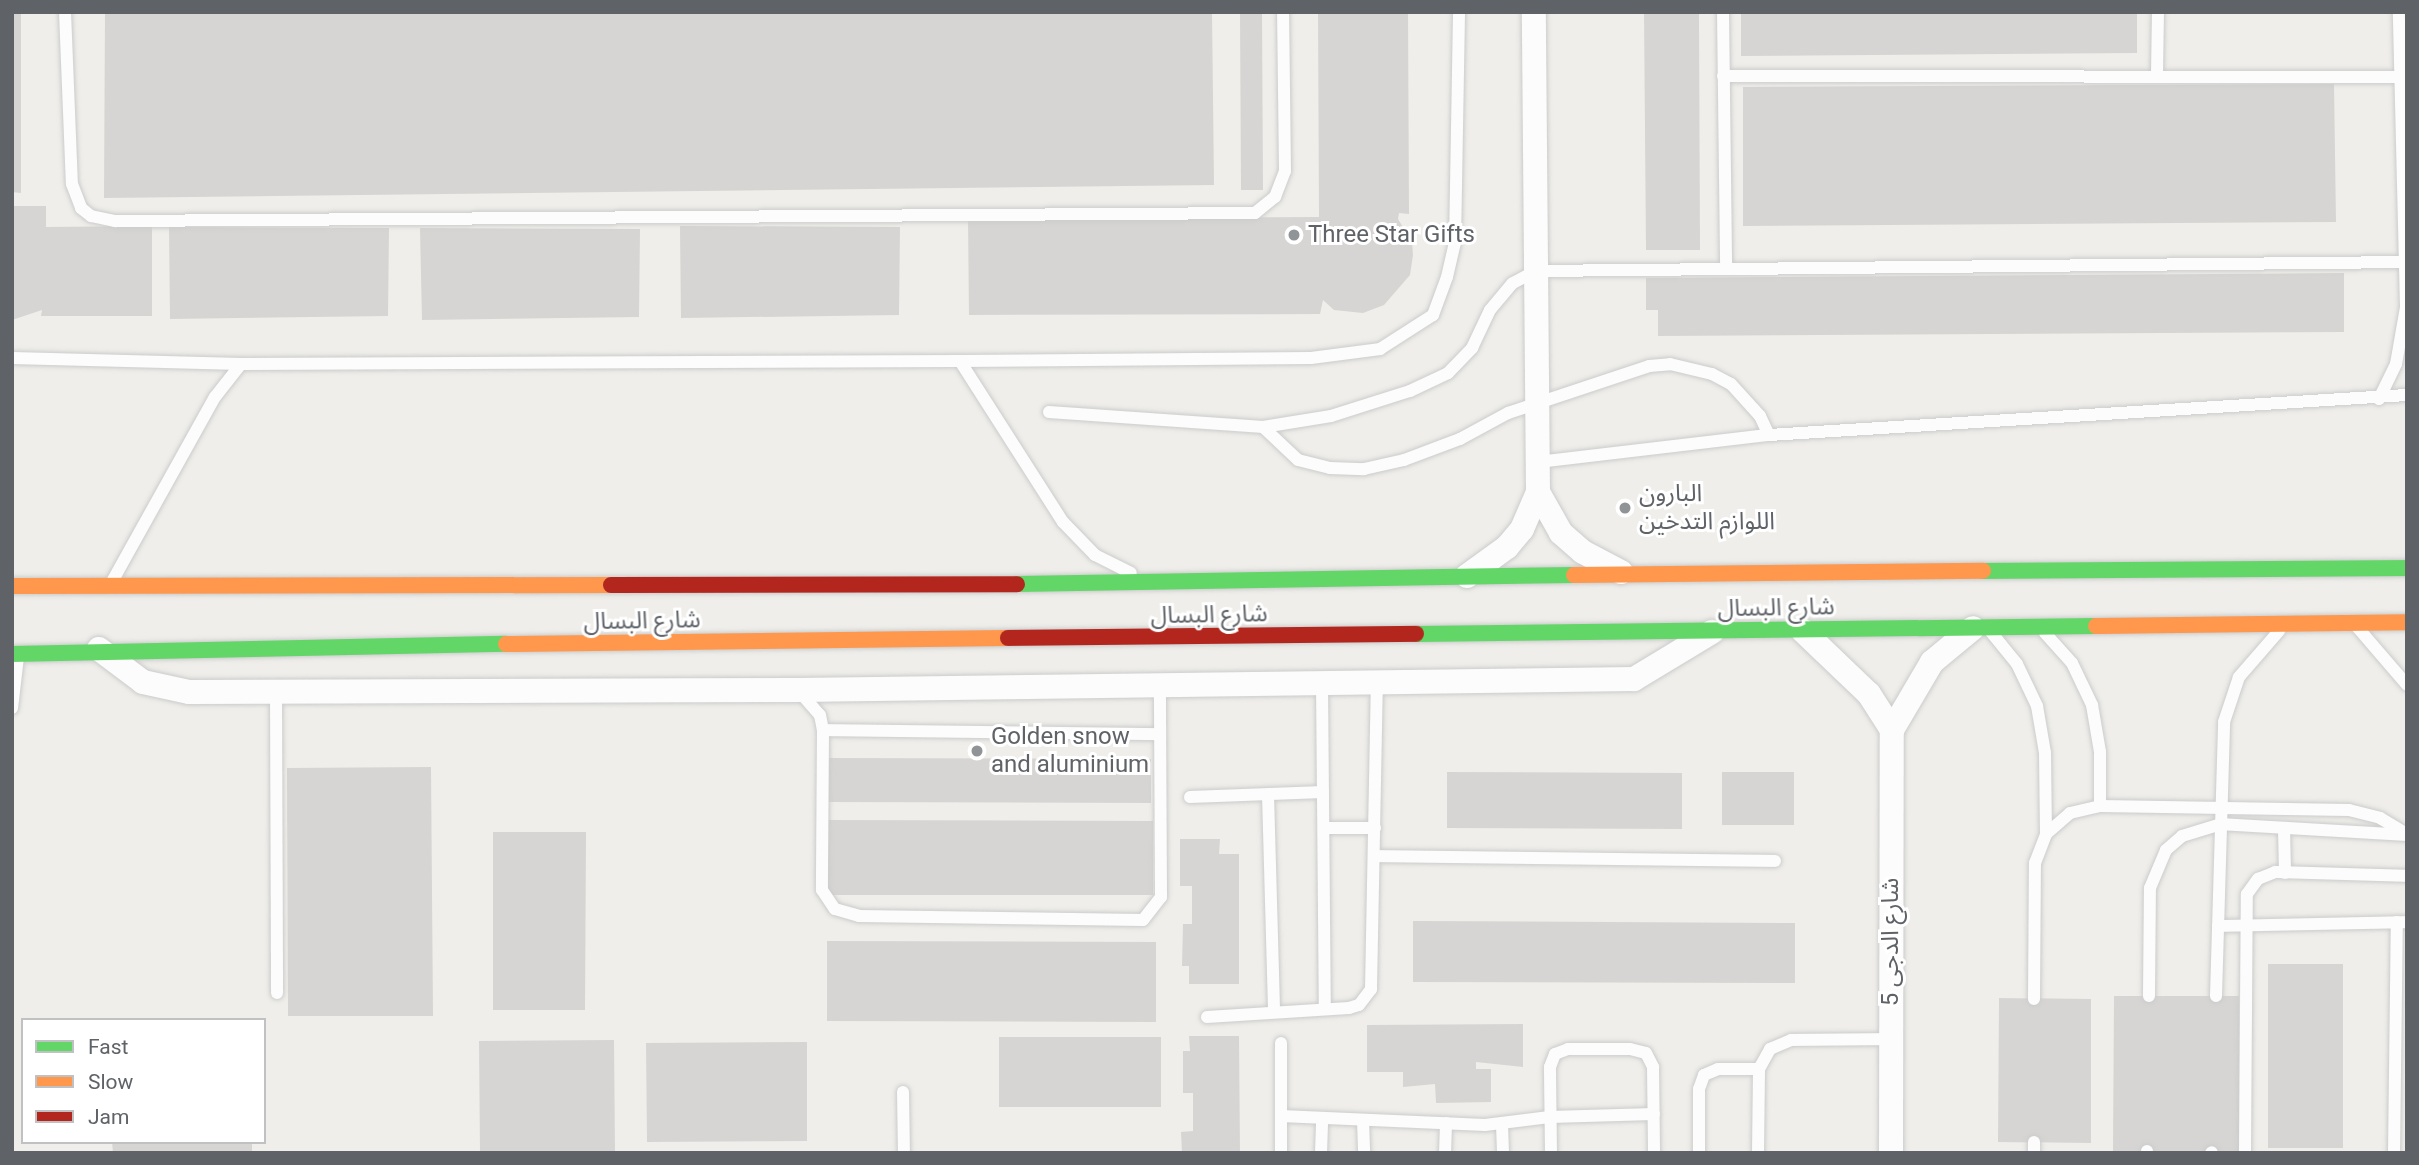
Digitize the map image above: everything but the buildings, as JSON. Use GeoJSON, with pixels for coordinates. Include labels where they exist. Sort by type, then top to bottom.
{"type":"FeatureCollection","features":[{"type":"Feature","properties":{"kind":"street"},"geometry":{"type":"LineString","coordinates":[[1467,576],[1507,547],[1522,529],[1538,492],[1534,12]]}},
{"type":"Feature","properties":{"kind":"street"},"geometry":{"type":"LineString","coordinates":[[1538,492],[1561,533],[1583,552],[1626,574]]}},
{"type":"Feature","properties":{"kind":"street"},"geometry":{"type":"LineString","coordinates":[[2353,568],[2407,554]]}},
{"type":"Feature","properties":{"kind":"street","name":"شارع البسال"},"geometry":{"type":"LineString","coordinates":[[12,586],[111,583],[1154,584],[1467,576],[2407,568]]}},
{"type":"Feature","properties":{"kind":"street","name":"شارع البسال"},"geometry":{"type":"LineString","coordinates":[[15,654],[99,649],[2407,622]]}},
{"type":"Feature","properties":{"kind":"street"},"geometry":{"type":"LineString","coordinates":[[1803,631],[1869,694],[1892,730],[1932,662],[1980,628]]}},
{"type":"Feature","properties":{"kind":"street"},"geometry":{"type":"LineString","coordinates":[[99,649],[143,682],[166,690],[798,690],[1634,680],[1712,632]]}},
{"type":"Feature","properties":{"kind":"street","name":"شارع الدجى 5"},"geometry":{"type":"LineString","coordinates":[[1891,1153],[1892,730]]}},
{"type":"Feature","properties":{"kind":"lane"},"geometry":{"type":"LineString","coordinates":[[65,12],[75,197],[91,216],[129,221],[1255,213],[1275,197],[1285,172],[1283,12]]}},
{"type":"Feature","properties":{"kind":"lane"},"geometry":{"type":"LineString","coordinates":[[12,358],[241,364],[960,361],[1311,358],[1380,349],[1433,315],[1455,243],[1459,12]]}},
{"type":"Feature","properties":{"kind":"lane"},"geometry":{"type":"LineString","coordinates":[[1723,12],[1726,269]]}},
{"type":"Feature","properties":{"kind":"lane"},"geometry":{"type":"LineString","coordinates":[[2157,74],[2158,12]]}},
{"type":"Feature","properties":{"kind":"lane"},"geometry":{"type":"LineString","coordinates":[[2379,399],[2396,364],[2403,333],[2405,262],[2399,12]]}},
{"type":"Feature","properties":{"kind":"lane"},"geometry":{"type":"LineString","coordinates":[[1723,76],[2157,74],[2400,77]]}},
{"type":"Feature","properties":{"kind":"lane"},"geometry":{"type":"LineString","coordinates":[[1049,412],[1263,427],[1331,416],[1409,391],[1448,373],[1472,348],[1490,310],[1513,282],[1536,271],[2405,262]]}},
{"type":"Feature","properties":{"kind":"lane"},"geometry":{"type":"LineString","coordinates":[[960,361],[1063,522],[1095,555],[1154,584]]}},
{"type":"Feature","properties":{"kind":"lane"},"geometry":{"type":"LineString","coordinates":[[111,583],[215,397],[241,364]]}},
{"type":"Feature","properties":{"kind":"lane"},"geometry":{"type":"LineString","coordinates":[[1263,427],[1298,460],[1330,468],[1364,469],[1404,460],[1536,403],[1649,366],[1692,367],[1712,373],[1747,399],[1769,435]]}},
{"type":"Feature","properties":{"kind":"lane"},"geometry":{"type":"LineString","coordinates":[[1538,462],[1769,435],[2379,399],[2407,395]]}},
{"type":"Feature","properties":{"kind":"lane"},"geometry":{"type":"LineString","coordinates":[[2354,623],[2407,685]]}},
{"type":"Feature","properties":{"kind":"lane"},"geometry":{"type":"LineString","coordinates":[[2216,996],[2221,751],[2229,699],[2252,657],[2288,625]]}},
{"type":"Feature","properties":{"kind":"lane"},"geometry":{"type":"LineString","coordinates":[[1980,628],[2017,664],[2037,706],[2045,752],[2046,834],[2035,863],[2034,999]]}},
{"type":"Feature","properties":{"kind":"lane"},"geometry":{"type":"LineString","coordinates":[[2040,628],[2071,663],[2092,705],[2100,752],[2100,806]]}},
{"type":"Feature","properties":{"kind":"lane"},"geometry":{"type":"LineString","coordinates":[[12,708],[15,654]]}},
{"type":"Feature","properties":{"kind":"lane"},"geometry":{"type":"LineString","coordinates":[[1322,683],[1325,1009]]}},
{"type":"Feature","properties":{"kind":"lane"},"geometry":{"type":"LineString","coordinates":[[1207,1017],[1359,1005],[1371,989],[1377,683]]}},
{"type":"Feature","properties":{"kind":"lane"},"geometry":{"type":"LineString","coordinates":[[798,690],[820,715],[823,730],[822,890],[835,909],[859,916],[1143,920],[1161,897],[1160,685]]}},
{"type":"Feature","properties":{"kind":"lane"},"geometry":{"type":"LineString","coordinates":[[276,691],[277,993]]}},
{"type":"Feature","properties":{"kind":"lane"},"geometry":{"type":"LineString","coordinates":[[823,730],[1160,734]]}},
{"type":"Feature","properties":{"kind":"lane"},"geometry":{"type":"LineString","coordinates":[[1190,797],[1323,792]]}},
{"type":"Feature","properties":{"kind":"lane"},"geometry":{"type":"LineString","coordinates":[[1268,794],[1275,1012]]}},
{"type":"Feature","properties":{"kind":"lane"},"geometry":{"type":"LineString","coordinates":[[2046,834],[2070,813],[2100,806],[2349,810],[2380,818],[2407,834]]}},
{"type":"Feature","properties":{"kind":"lane"},"geometry":{"type":"LineString","coordinates":[[2149,996],[2150,888],[2155,868],[2182,836],[2221,824],[2407,834]]}},
{"type":"Feature","properties":{"kind":"lane"},"geometry":{"type":"LineString","coordinates":[[1324,828],[1375,828]]}},
{"type":"Feature","properties":{"kind":"lane"},"geometry":{"type":"LineString","coordinates":[[2284,828],[2285,873]]}},
{"type":"Feature","properties":{"kind":"lane"},"geometry":{"type":"LineString","coordinates":[[1374,856],[1775,861]]}},
{"type":"Feature","properties":{"kind":"lane"},"geometry":{"type":"LineString","coordinates":[[2245,1153],[2244,903],[2251,886],[2266,874],[2407,876]]}},
{"type":"Feature","properties":{"kind":"lane"},"geometry":{"type":"LineString","coordinates":[[2218,926],[2402,922],[2394,1153]]}},
{"type":"Feature","properties":{"kind":"lane"},"geometry":{"type":"LineString","coordinates":[[1758,1153],[1759,1069],[1762,1058],[1779,1042],[1891,1039]]}},
{"type":"Feature","properties":{"kind":"lane"},"geometry":{"type":"LineString","coordinates":[[1281,1043],[1281,1153]]}},
{"type":"Feature","properties":{"kind":"lane"},"geometry":{"type":"LineString","coordinates":[[1551,1153],[1551,1060],[1569,1049],[1639,1049],[1646,1053],[1653,1067],[1654,1153]]}},
{"type":"Feature","properties":{"kind":"lane"},"geometry":{"type":"LineString","coordinates":[[1699,1153],[1699,1089],[1704,1075],[1718,1069],[1759,1069]]}},
{"type":"Feature","properties":{"kind":"lane"},"geometry":{"type":"LineString","coordinates":[[904,1092],[904,1153]]}},
{"type":"Feature","properties":{"kind":"lane"},"geometry":{"type":"LineString","coordinates":[[1281,1116],[1502,1124],[1550,1117],[1654,1114]]}},
{"type":"Feature","properties":{"kind":"lane"},"geometry":{"type":"LineString","coordinates":[[1321,1153],[1322,1118]]}},
{"type":"Feature","properties":{"kind":"lane"},"geometry":{"type":"LineString","coordinates":[[1363,1120],[1364,1153]]}},
{"type":"Feature","properties":{"kind":"lane"},"geometry":{"type":"LineString","coordinates":[[1446,1123],[1446,1153]]}},
{"type":"Feature","properties":{"kind":"lane"},"geometry":{"type":"LineString","coordinates":[[1502,1124],[1503,1153]]}},
{"type":"Feature","properties":{"kind":"traffic: fast"},"geometry":{"type":"LineString","coordinates":[[1983,571],[2407,568]]}},
{"type":"Feature","properties":{"kind":"traffic: fast"},"geometry":{"type":"LineString","coordinates":[[1017,584],[1574,575]]}},
{"type":"Feature","properties":{"kind":"traffic: fast"},"geometry":{"type":"LineString","coordinates":[[1416,634],[2096,626]]}},
{"type":"Feature","properties":{"kind":"traffic: fast"},"geometry":{"type":"LineString","coordinates":[[12,654],[506,644]]}},
{"type":"Feature","properties":{"kind":"traffic: slow"},"geometry":{"type":"LineString","coordinates":[[1574,575],[1983,571]]}},
{"type":"Feature","properties":{"kind":"traffic: slow"},"geometry":{"type":"LineString","coordinates":[[12,586],[611,585]]}},
{"type":"Feature","properties":{"kind":"traffic: slow"},"geometry":{"type":"LineString","coordinates":[[2096,626],[2407,622]]}},
{"type":"Feature","properties":{"kind":"traffic: slow"},"geometry":{"type":"LineString","coordinates":[[506,644],[1008,638]]}},
{"type":"Feature","properties":{"kind":"traffic: jam"},"geometry":{"type":"LineString","coordinates":[[611,585],[1017,584]]}},
{"type":"Feature","properties":{"kind":"traffic: jam"},"geometry":{"type":"LineString","coordinates":[[1008,638],[1416,634]]}},
{"type":"Feature","properties":{"kind":"place","name":"Three Star Gifts"},"geometry":{"type":"Point","coordinates":[1294,235]}},
{"type":"Feature","properties":{"kind":"place","name":"البارون اللوازم التدخين"},"geometry":{"type":"Point","coordinates":[1625,508]}},
{"type":"Feature","properties":{"kind":"place","name":"Golden snow and aluminium"},"geometry":{"type":"Point","coordinates":[977,751]}}]}
